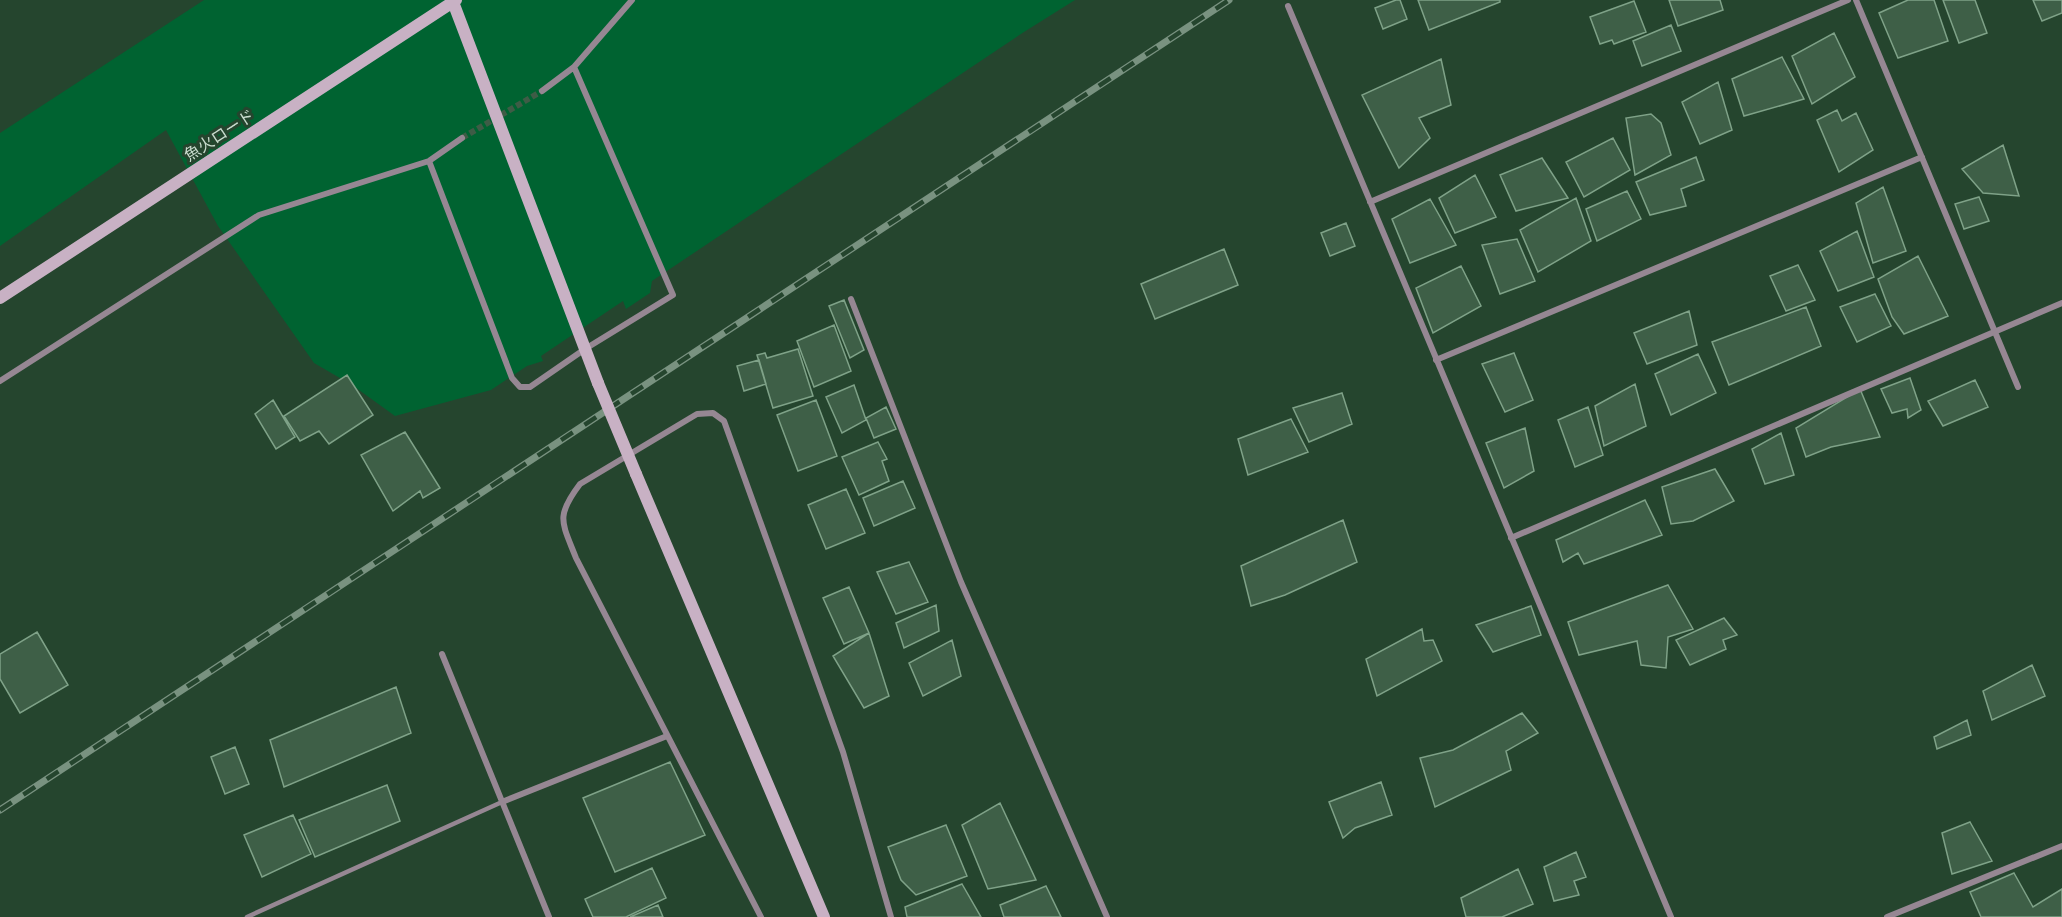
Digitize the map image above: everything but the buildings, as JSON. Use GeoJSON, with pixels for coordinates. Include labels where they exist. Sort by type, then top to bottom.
{"type":"FeatureCollection","features":[{"type":"Feature","properties":{"kind":"street"},"geometry":{"type":"LineString","coordinates":[[542,91],[574,68],[632,0]]}},
{"type":"Feature","properties":{"kind":"street"},"geometry":{"type":"LineString","coordinates":[[1370,202],[1848,0]]}},
{"type":"Feature","properties":{"kind":"street"},"geometry":{"type":"LineString","coordinates":[[1856,0],[2018,387]]}},
{"type":"Feature","properties":{"kind":"street"},"geometry":{"type":"LineString","coordinates":[[455,1],[598,382],[824,917]]}},
{"type":"Feature","properties":{"kind":"street","name":"魚火ロード"},"geometry":{"type":"LineString","coordinates":[[0,298],[455,1]]}},
{"type":"Feature","properties":{"kind":"street"},"geometry":{"type":"LineString","coordinates":[[1288,6],[1671,917]]}},
{"type":"Feature","properties":{"kind":"street"},"geometry":{"type":"LineString","coordinates":[[429,161],[512,378],[520,387],[531,387],[585,349],[673,295],[574,68]]}},
{"type":"Feature","properties":{"kind":"street"},"geometry":{"type":"LineString","coordinates":[[0,381],[259,214],[429,161],[462,138]]}},
{"type":"Feature","properties":{"kind":"street"},"geometry":{"type":"LineString","coordinates":[[1436,360],[1922,157]]}},
{"type":"Feature","properties":{"kind":"street"},"geometry":{"type":"LineString","coordinates":[[851,299],[961,582],[1107,917]]}},
{"type":"Feature","properties":{"kind":"street"},"geometry":{"type":"LineString","coordinates":[[1511,538],[2062,303]]}},
{"type":"Feature","properties":{"kind":"street"},"geometry":{"type":"LineString","coordinates":[[761,917],[576,558],[562,522],[566,501],[580,484],[665,430],[698,414],[713,413],[724,421],[839,741],[891,917]]}},
{"type":"Feature","properties":{"kind":"street"},"geometry":{"type":"LineString","coordinates":[[442,654],[549,917]]}},
{"type":"Feature","properties":{"kind":"street"},"geometry":{"type":"LineString","coordinates":[[502,802],[667,736]]}},
{"type":"Feature","properties":{"kind":"street"},"geometry":{"type":"LineString","coordinates":[[1887,917],[2062,846]]}},
{"type":"Feature","properties":{"kind":"lane"},"geometry":{"type":"LineString","coordinates":[[247,917],[502,802]]}},
{"type":"Feature","properties":{"kind":"green space"},"geometry":{"type":"Polygon","coordinates":[[[204,0],[1075,0],[652,281],[650,293],[626,309],[623,301],[541,356],[543,361],[527,366],[491,390],[395,416],[352,385],[314,363],[218,226],[166,130],[0,246],[0,133],[204,0]]]}},
{"type":"Feature","properties":{"kind":"tunnel"},"geometry":{"type":"LineString","coordinates":[[462,138],[542,91]]}},
{"type":"Feature","properties":{"kind":"railway"},"geometry":{"type":"LineString","coordinates":[[0,810],[1229,0]]}}]}
